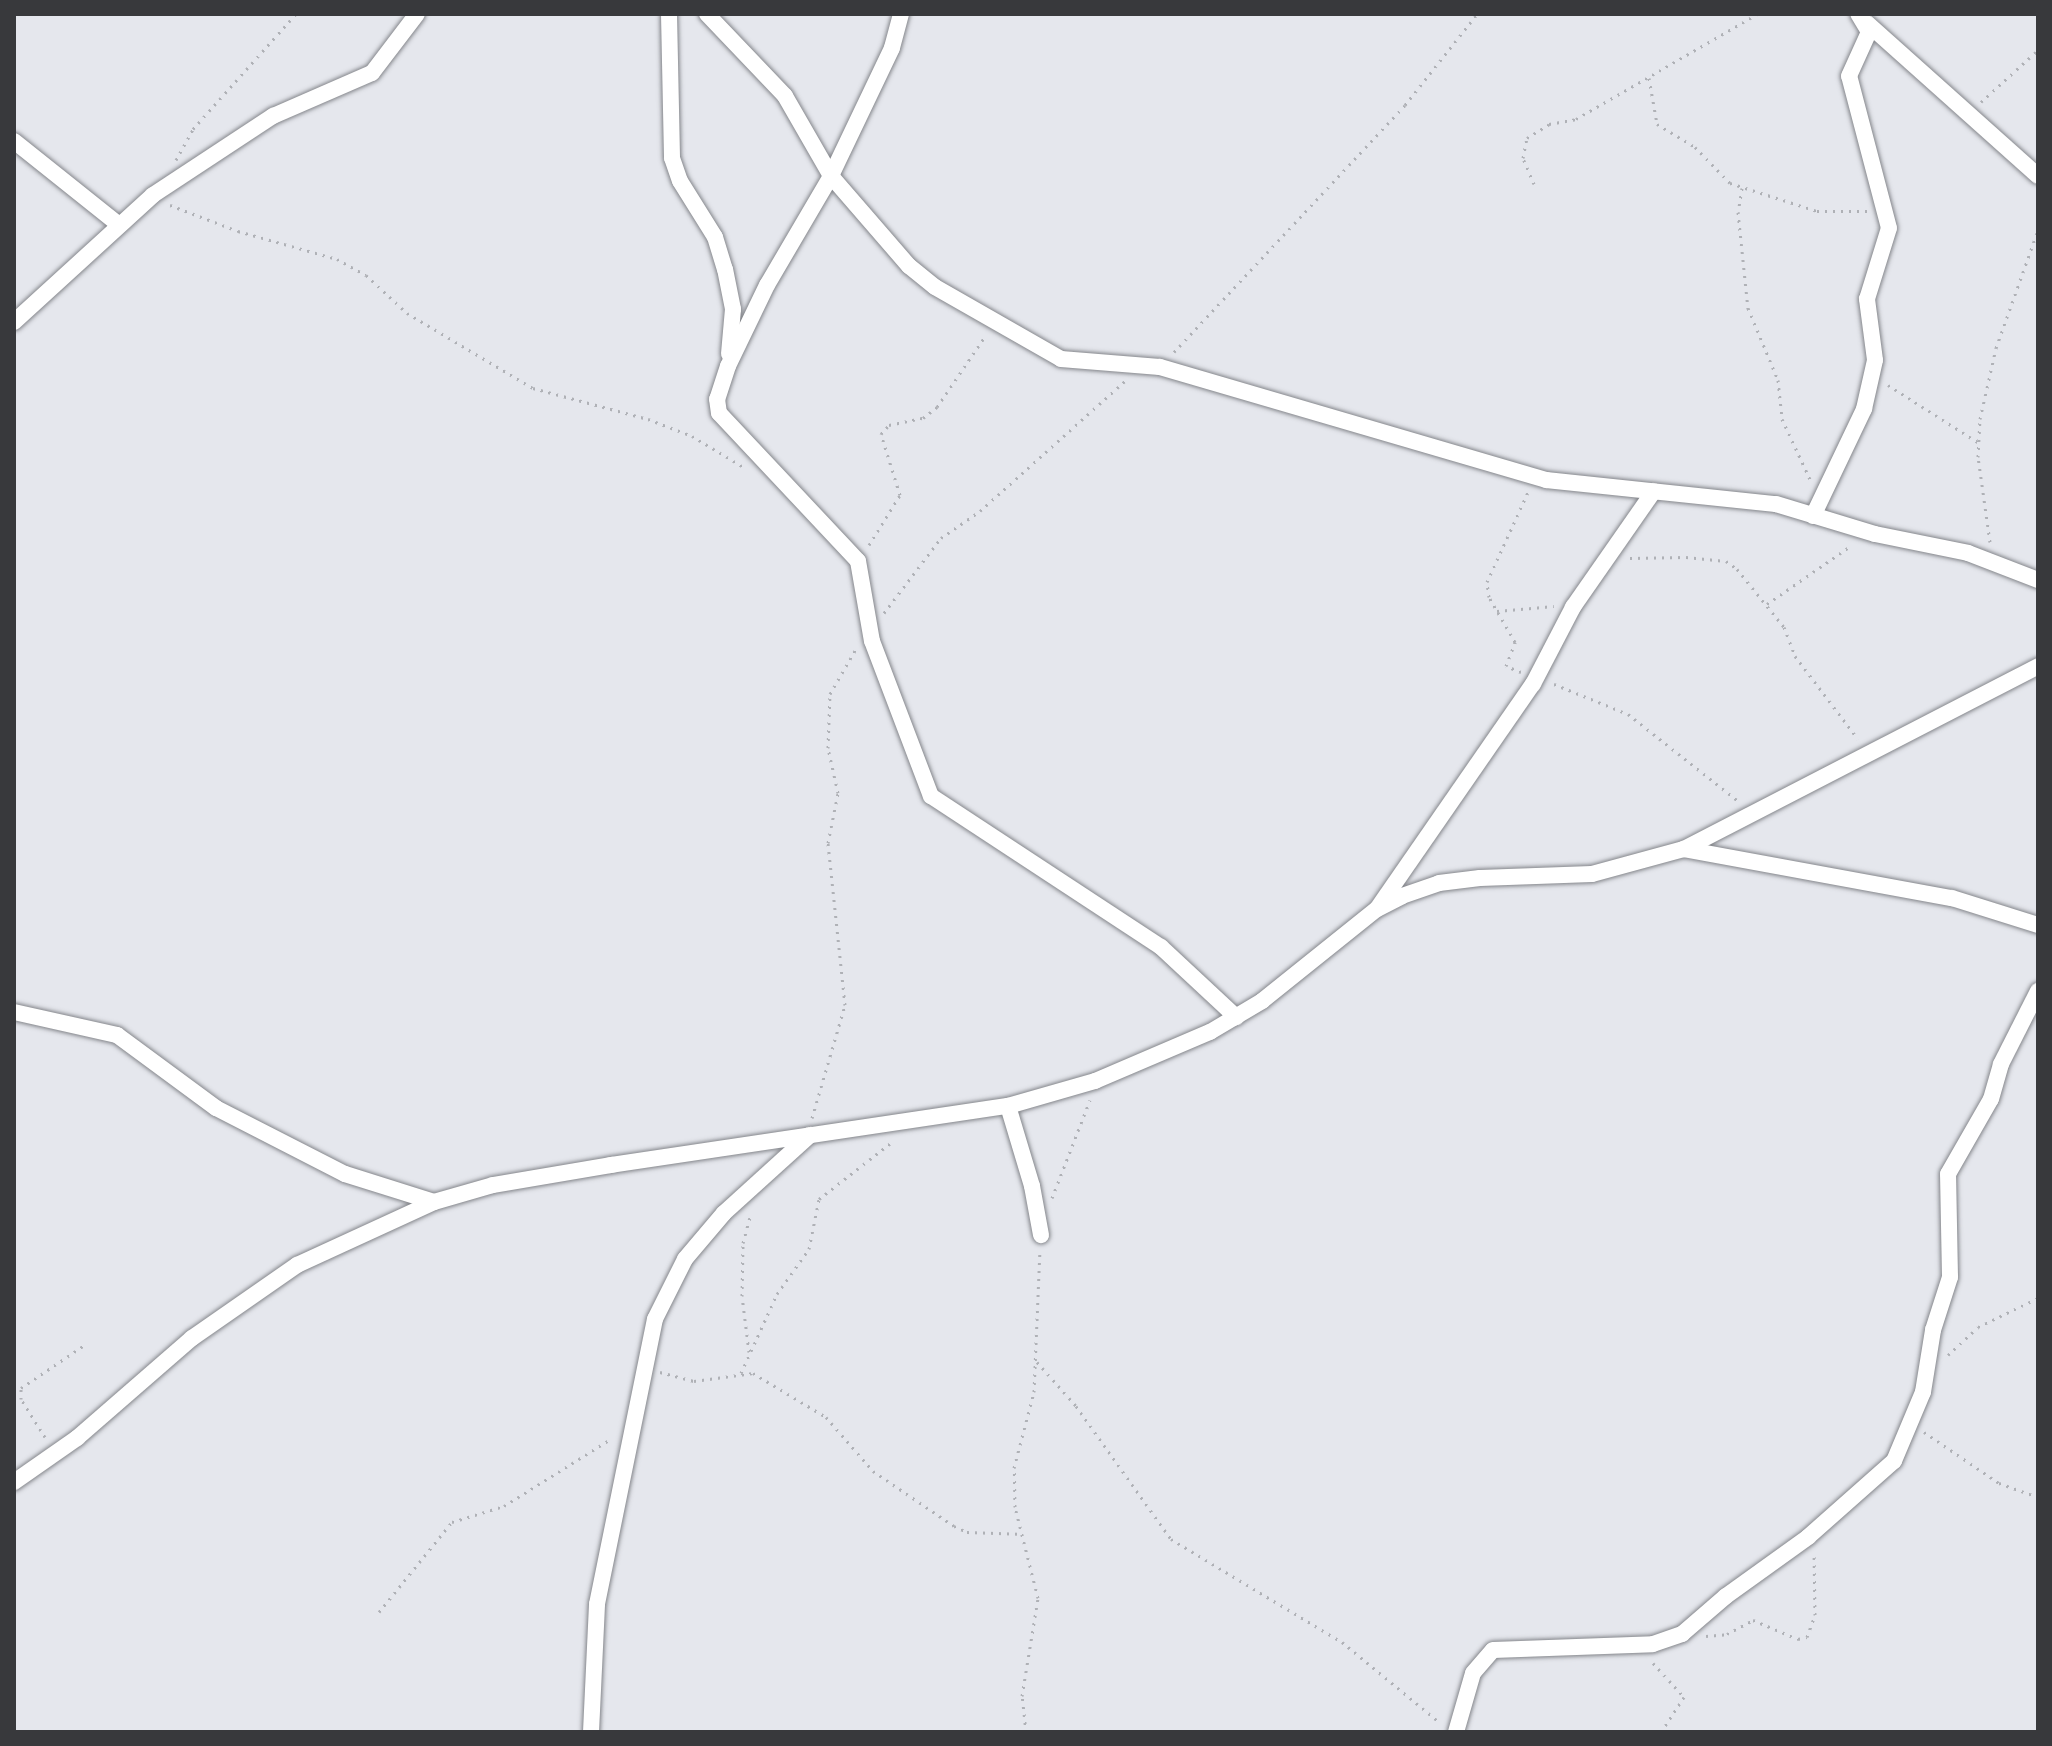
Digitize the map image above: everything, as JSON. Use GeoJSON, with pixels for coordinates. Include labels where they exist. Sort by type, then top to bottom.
{"type":"FeatureCollection","features":[{"type":"Feature","properties":{"kind":"street"},"geometry":{"type":"LineString","coordinates":[[14,322],[118,224],[171,183],[273,116],[372,73],[417,14]]}},
{"type":"Feature","properties":{"kind":"street"},"geometry":{"type":"LineString","coordinates":[[669,14],[672,158],[680,181],[715,237],[725,269],[733,309],[728,366]]}},
{"type":"Feature","properties":{"kind":"street"},"geometry":{"type":"LineString","coordinates":[[707,14],[795,107],[831,176],[909,266],[935,287],[1061,359],[1160,367],[1535,478],[1776,504],[1868,532],[1993,561],[2038,580]]}},
{"type":"Feature","properties":{"kind":"street"},"geometry":{"type":"LineString","coordinates":[[901,14],[892,48],[844,139],[831,176],[767,285],[728,366],[717,399],[719,413],[858,561],[870,631],[931,796],[1161,947],[1236,1017]]}},
{"type":"Feature","properties":{"kind":"street"},"geometry":{"type":"LineString","coordinates":[[1862,19],[2038,176]]}},
{"type":"Feature","properties":{"kind":"street"},"geometry":{"type":"LineString","coordinates":[[1813,516],[1860,422],[1873,374],[1867,299],[1887,243],[1887,207],[1849,76],[1869,35],[1862,19]]}},
{"type":"Feature","properties":{"kind":"street"},"geometry":{"type":"LineString","coordinates":[[14,141],[118,224]]}},
{"type":"Feature","properties":{"kind":"street"},"geometry":{"type":"LineString","coordinates":[[1377,909],[1536,678],[1573,607],[1654,491]]}},
{"type":"Feature","properties":{"kind":"street"},"geometry":{"type":"LineString","coordinates":[[14,1482],[56,1453],[152,1369],[297,1265],[434,1202],[493,1185],[1008,1106],[1095,1081],[1236,1017],[1377,909],[1439,883],[1592,874],[1684,849],[2038,666]]}},
{"type":"Feature","properties":{"kind":"street"},"geometry":{"type":"LineString","coordinates":[[1684,849],[1952,898],[2038,925]]}},
{"type":"Feature","properties":{"kind":"street"},"geometry":{"type":"LineString","coordinates":[[1456,1732],[1473,1673],[1493,1650],[1653,1644],[1673,1638],[1813,1533],[1886,1470],[1909,1431],[1950,1277],[1948,1174],[1991,1099],[2001,1064],[2038,991]]}},
{"type":"Feature","properties":{"kind":"street"},"geometry":{"type":"LineString","coordinates":[[14,1012],[117,1035],[216,1108],[345,1174],[434,1202]]}},
{"type":"Feature","properties":{"kind":"street"},"geometry":{"type":"LineString","coordinates":[[1008,1106],[1032,1186],[1041,1235]]}},
{"type":"Feature","properties":{"kind":"street"},"geometry":{"type":"LineString","coordinates":[[591,1732],[597,1604],[637,1421],[655,1319],[671,1283],[724,1213],[811,1134]]}},
{"type":"Feature","properties":{"kind":"path"},"geometry":{"type":"LineString","coordinates":[[171,183],[181,145],[296,14]]}},
{"type":"Feature","properties":{"kind":"path"},"geometry":{"type":"LineString","coordinates":[[1160,367],[1405,105],[1477,14]]}},
{"type":"Feature","properties":{"kind":"path"},"geometry":{"type":"LineString","coordinates":[[1534,184],[1523,158],[1527,138],[1549,124],[1576,119],[1757,14]]}},
{"type":"Feature","properties":{"kind":"path"},"geometry":{"type":"LineString","coordinates":[[1969,113],[2038,50]]}},
{"type":"Feature","properties":{"kind":"path"},"geometry":{"type":"LineString","coordinates":[[1649,77],[1657,124],[1695,147],[1742,188],[1837,215],[1887,207]]}},
{"type":"Feature","properties":{"kind":"path"},"geometry":{"type":"LineString","coordinates":[[1742,188],[1738,212],[1748,308],[1778,380],[1782,419],[1821,500]]}},
{"type":"Feature","properties":{"kind":"path"},"geometry":{"type":"LineString","coordinates":[[149,199],[337,259],[366,275],[407,313],[533,388],[648,419],[692,436],[749,471]]}},
{"type":"Feature","properties":{"kind":"path"},"geometry":{"type":"LineString","coordinates":[[1993,561],[1979,443],[1996,348],[2038,230]]}},
{"type":"Feature","properties":{"kind":"path"},"geometry":{"type":"LineString","coordinates":[[858,561],[900,495],[881,434],[889,425],[923,418],[937,407],[993,321]]}},
{"type":"Feature","properties":{"kind":"path"},"geometry":{"type":"LineString","coordinates":[[811,1134],[812,1105],[837,1046],[845,1005],[844,955],[828,843],[838,793],[828,748],[830,694],[846,659],[941,538],[1012,483],[1142,365]]}},
{"type":"Feature","properties":{"kind":"path"},"geometry":{"type":"LineString","coordinates":[[1873,374],[1943,424],[1979,443]]}},
{"type":"Feature","properties":{"kind":"path"},"geometry":{"type":"LineString","coordinates":[[1535,478],[1487,582],[1497,611],[1515,642],[1506,666],[1628,714],[1752,813]]}},
{"type":"Feature","properties":{"kind":"path"},"geometry":{"type":"LineString","coordinates":[[1767,604],[1868,532]]}},
{"type":"Feature","properties":{"kind":"path"},"geometry":{"type":"LineString","coordinates":[[1609,556],[1726,561],[1767,604],[1784,627],[1795,656],[1867,752]]}},
{"type":"Feature","properties":{"kind":"path"},"geometry":{"type":"LineString","coordinates":[[1497,611],[1573,607]]}},
{"type":"Feature","properties":{"kind":"path"},"geometry":{"type":"LineString","coordinates":[[1026,1732],[1022,1696],[1038,1598],[1015,1507],[1014,1468],[1037,1362],[1041,1235],[1095,1081]]}},
{"type":"Feature","properties":{"kind":"path"},"geometry":{"type":"LineString","coordinates":[[741,1373],[777,1294],[809,1249],[819,1199],[897,1138]]}},
{"type":"Feature","properties":{"kind":"path"},"geometry":{"type":"LineString","coordinates":[[749,1352],[743,1243],[759,1178]]}},
{"type":"Feature","properties":{"kind":"path"},"geometry":{"type":"LineString","coordinates":[[1944,1360],[1978,1327],[2038,1298]]}},
{"type":"Feature","properties":{"kind":"path"},"geometry":{"type":"LineString","coordinates":[[56,1453],[29,1414],[21,1388],[86,1344]]}},
{"type":"Feature","properties":{"kind":"path"},"geometry":{"type":"LineString","coordinates":[[1037,1362],[1076,1406],[1171,1539],[1342,1642],[1449,1732]]}},
{"type":"Feature","properties":{"kind":"path"},"geometry":{"type":"LineString","coordinates":[[647,1367],[694,1381],[753,1373],[826,1417],[873,1471],[954,1526],[967,1532],[1022,1534]]}},
{"type":"Feature","properties":{"kind":"path"},"geometry":{"type":"LineString","coordinates":[[379,1612],[452,1522],[504,1506],[637,1421]]}},
{"type":"Feature","properties":{"kind":"path"},"geometry":{"type":"LineString","coordinates":[[1909,1431],[1933,1435],[1999,1483],[2038,1497]]}},
{"type":"Feature","properties":{"kind":"path"},"geometry":{"type":"LineString","coordinates":[[1673,1638],[1727,1634],[1753,1620],[1798,1639],[1807,1637],[1815,1615],[1813,1533]]}},
{"type":"Feature","properties":{"kind":"path"},"geometry":{"type":"LineString","coordinates":[[1653,1644],[1656,1669],[1684,1697],[1661,1732]]}}]}
